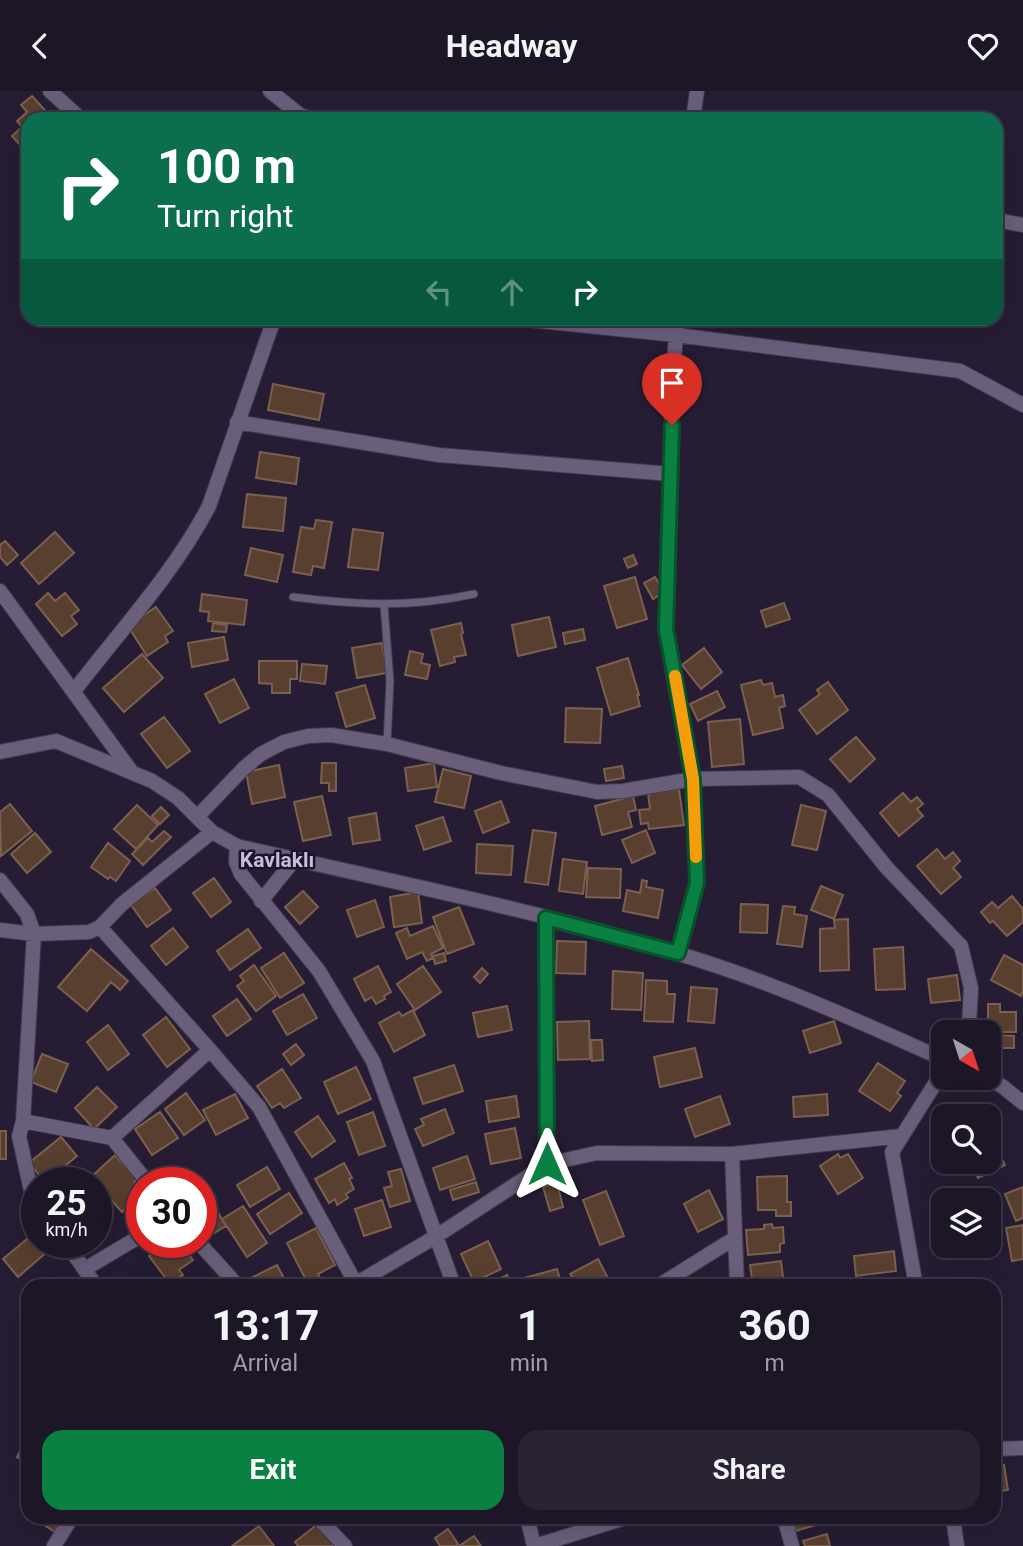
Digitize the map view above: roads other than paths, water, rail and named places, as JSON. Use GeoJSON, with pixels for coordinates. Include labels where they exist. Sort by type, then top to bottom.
{"type":"FeatureCollection","features":[{"type":"Feature","properties":{"kind":"street"},"geometry":{"type":"LineString","coordinates":[[50,91],[73,112]]}},
{"type":"Feature","properties":{"kind":"street"},"geometry":{"type":"LineString","coordinates":[[270,91],[296,112]]}},
{"type":"Feature","properties":{"kind":"street"},"geometry":{"type":"LineString","coordinates":[[694,112],[697,91]]}},
{"type":"Feature","properties":{"kind":"street"},"geometry":{"type":"LineString","coordinates":[[1003,221],[1023,225]]}},
{"type":"Feature","properties":{"kind":"street"},"geometry":{"type":"LineString","coordinates":[[74,691],[176,562],[194,535],[209,506],[271,326]]}},
{"type":"Feature","properties":{"kind":"street"},"geometry":{"type":"LineString","coordinates":[[588,326],[960,372],[1023,405]]}},
{"type":"Feature","properties":{"kind":"street"},"geometry":{"type":"LineString","coordinates":[[677,326],[666,629],[693,779],[697,883],[678,953]]}},
{"type":"Feature","properties":{"kind":"street"},"geometry":{"type":"LineString","coordinates":[[237,422],[439,455],[670,474]]}},
{"type":"Feature","properties":{"kind":"street"},"geometry":{"type":"LineString","coordinates":[[0,591],[132,772]]}},
{"type":"Feature","properties":{"kind":"street"},"geometry":{"type":"LineString","coordinates":[[197,817],[261,754],[284,742],[308,736],[331,735],[387,744],[501,773],[597,792],[623,791],[693,779],[799,777],[828,795],[887,868],[961,946],[971,988],[969,1020]]}},
{"type":"Feature","properties":{"kind":"street"},"geometry":{"type":"LineString","coordinates":[[0,753],[56,741],[152,781],[178,798],[212,832],[237,846],[546,918],[678,953],[830,1008],[931,1054]]}},
{"type":"Feature","properties":{"kind":"street"},"geometry":{"type":"LineString","coordinates":[[0,930],[34,934],[89,932],[100,927],[141,888],[212,832]]}},
{"type":"Feature","properties":{"kind":"street"},"geometry":{"type":"LineString","coordinates":[[237,846],[236,862],[241,874],[319,971],[373,1061],[451,1279]]}},
{"type":"Feature","properties":{"kind":"street"},"geometry":{"type":"LineString","coordinates":[[261,901],[295,859]]}},
{"type":"Feature","properties":{"kind":"street"},"geometry":{"type":"LineString","coordinates":[[0,880],[27,914],[34,934],[23,1121],[19,1136],[26,1167]]}},
{"type":"Feature","properties":{"kind":"street"},"geometry":{"type":"LineString","coordinates":[[546,918],[547,1164]]}},
{"type":"Feature","properties":{"kind":"street"},"geometry":{"type":"LineString","coordinates":[[100,927],[258,1107],[351,1279]]}},
{"type":"Feature","properties":{"kind":"street"},"geometry":{"type":"LineString","coordinates":[[112,1138],[210,1050]]}},
{"type":"Feature","properties":{"kind":"street"},"geometry":{"type":"LineString","coordinates":[[1001,1086],[1023,1103]]}},
{"type":"Feature","properties":{"kind":"street"},"geometry":{"type":"LineString","coordinates":[[915,1279],[892,1152],[931,1090]]}},
{"type":"Feature","properties":{"kind":"street"},"geometry":{"type":"LineString","coordinates":[[23,1121],[112,1138],[135,1167]]}},
{"type":"Feature","properties":{"kind":"street"},"geometry":{"type":"LineString","coordinates":[[364,1279],[435,1237],[547,1164],[597,1153],[732,1154],[902,1136]]}},
{"type":"Feature","properties":{"kind":"street"},"geometry":{"type":"LineString","coordinates":[[732,1154],[737,1279]]}},
{"type":"Feature","properties":{"kind":"street"},"geometry":{"type":"LineString","coordinates":[[669,1279],[735,1238]]}},
{"type":"Feature","properties":{"kind":"street"},"geometry":{"type":"LineString","coordinates":[[85,1269],[126,1245]]}},
{"type":"Feature","properties":{"kind":"street"},"geometry":{"type":"LineString","coordinates":[[77,1258],[91,1279]]}},
{"type":"Feature","properties":{"kind":"street"},"geometry":{"type":"LineString","coordinates":[[213,1258],[232,1279]]}},
{"type":"Feature","properties":{"kind":"street"},"geometry":{"type":"LineString","coordinates":[[1001,1449],[1023,1448]]}},
{"type":"Feature","properties":{"kind":"street"},"geometry":{"type":"LineString","coordinates":[[54,1546],[68,1524]]}},
{"type":"Feature","properties":{"kind":"street"},"geometry":{"type":"LineString","coordinates":[[324,1524],[345,1546]]}},
{"type":"Feature","properties":{"kind":"street"},"geometry":{"type":"LineString","coordinates":[[529,1524],[535,1546],[606,1524]]}},
{"type":"Feature","properties":{"kind":"street"},"geometry":{"type":"LineString","coordinates":[[786,1524],[792,1546]]}},
{"type":"Feature","properties":{"kind":"street"},"geometry":{"type":"LineString","coordinates":[[954,1524],[957,1546]]}},
{"type":"Feature","properties":{"kind":"lane"},"geometry":{"type":"LineString","coordinates":[[293,597],[384,605],[435,602],[474,594]]}},
{"type":"Feature","properties":{"kind":"lane"},"geometry":{"type":"LineString","coordinates":[[384,605],[390,681],[387,744]]}},
{"type":"Feature","properties":{"kind":"district","name":"Kavlaklı"},"geometry":{"type":"Point","coordinates":[277,860]}}]}
